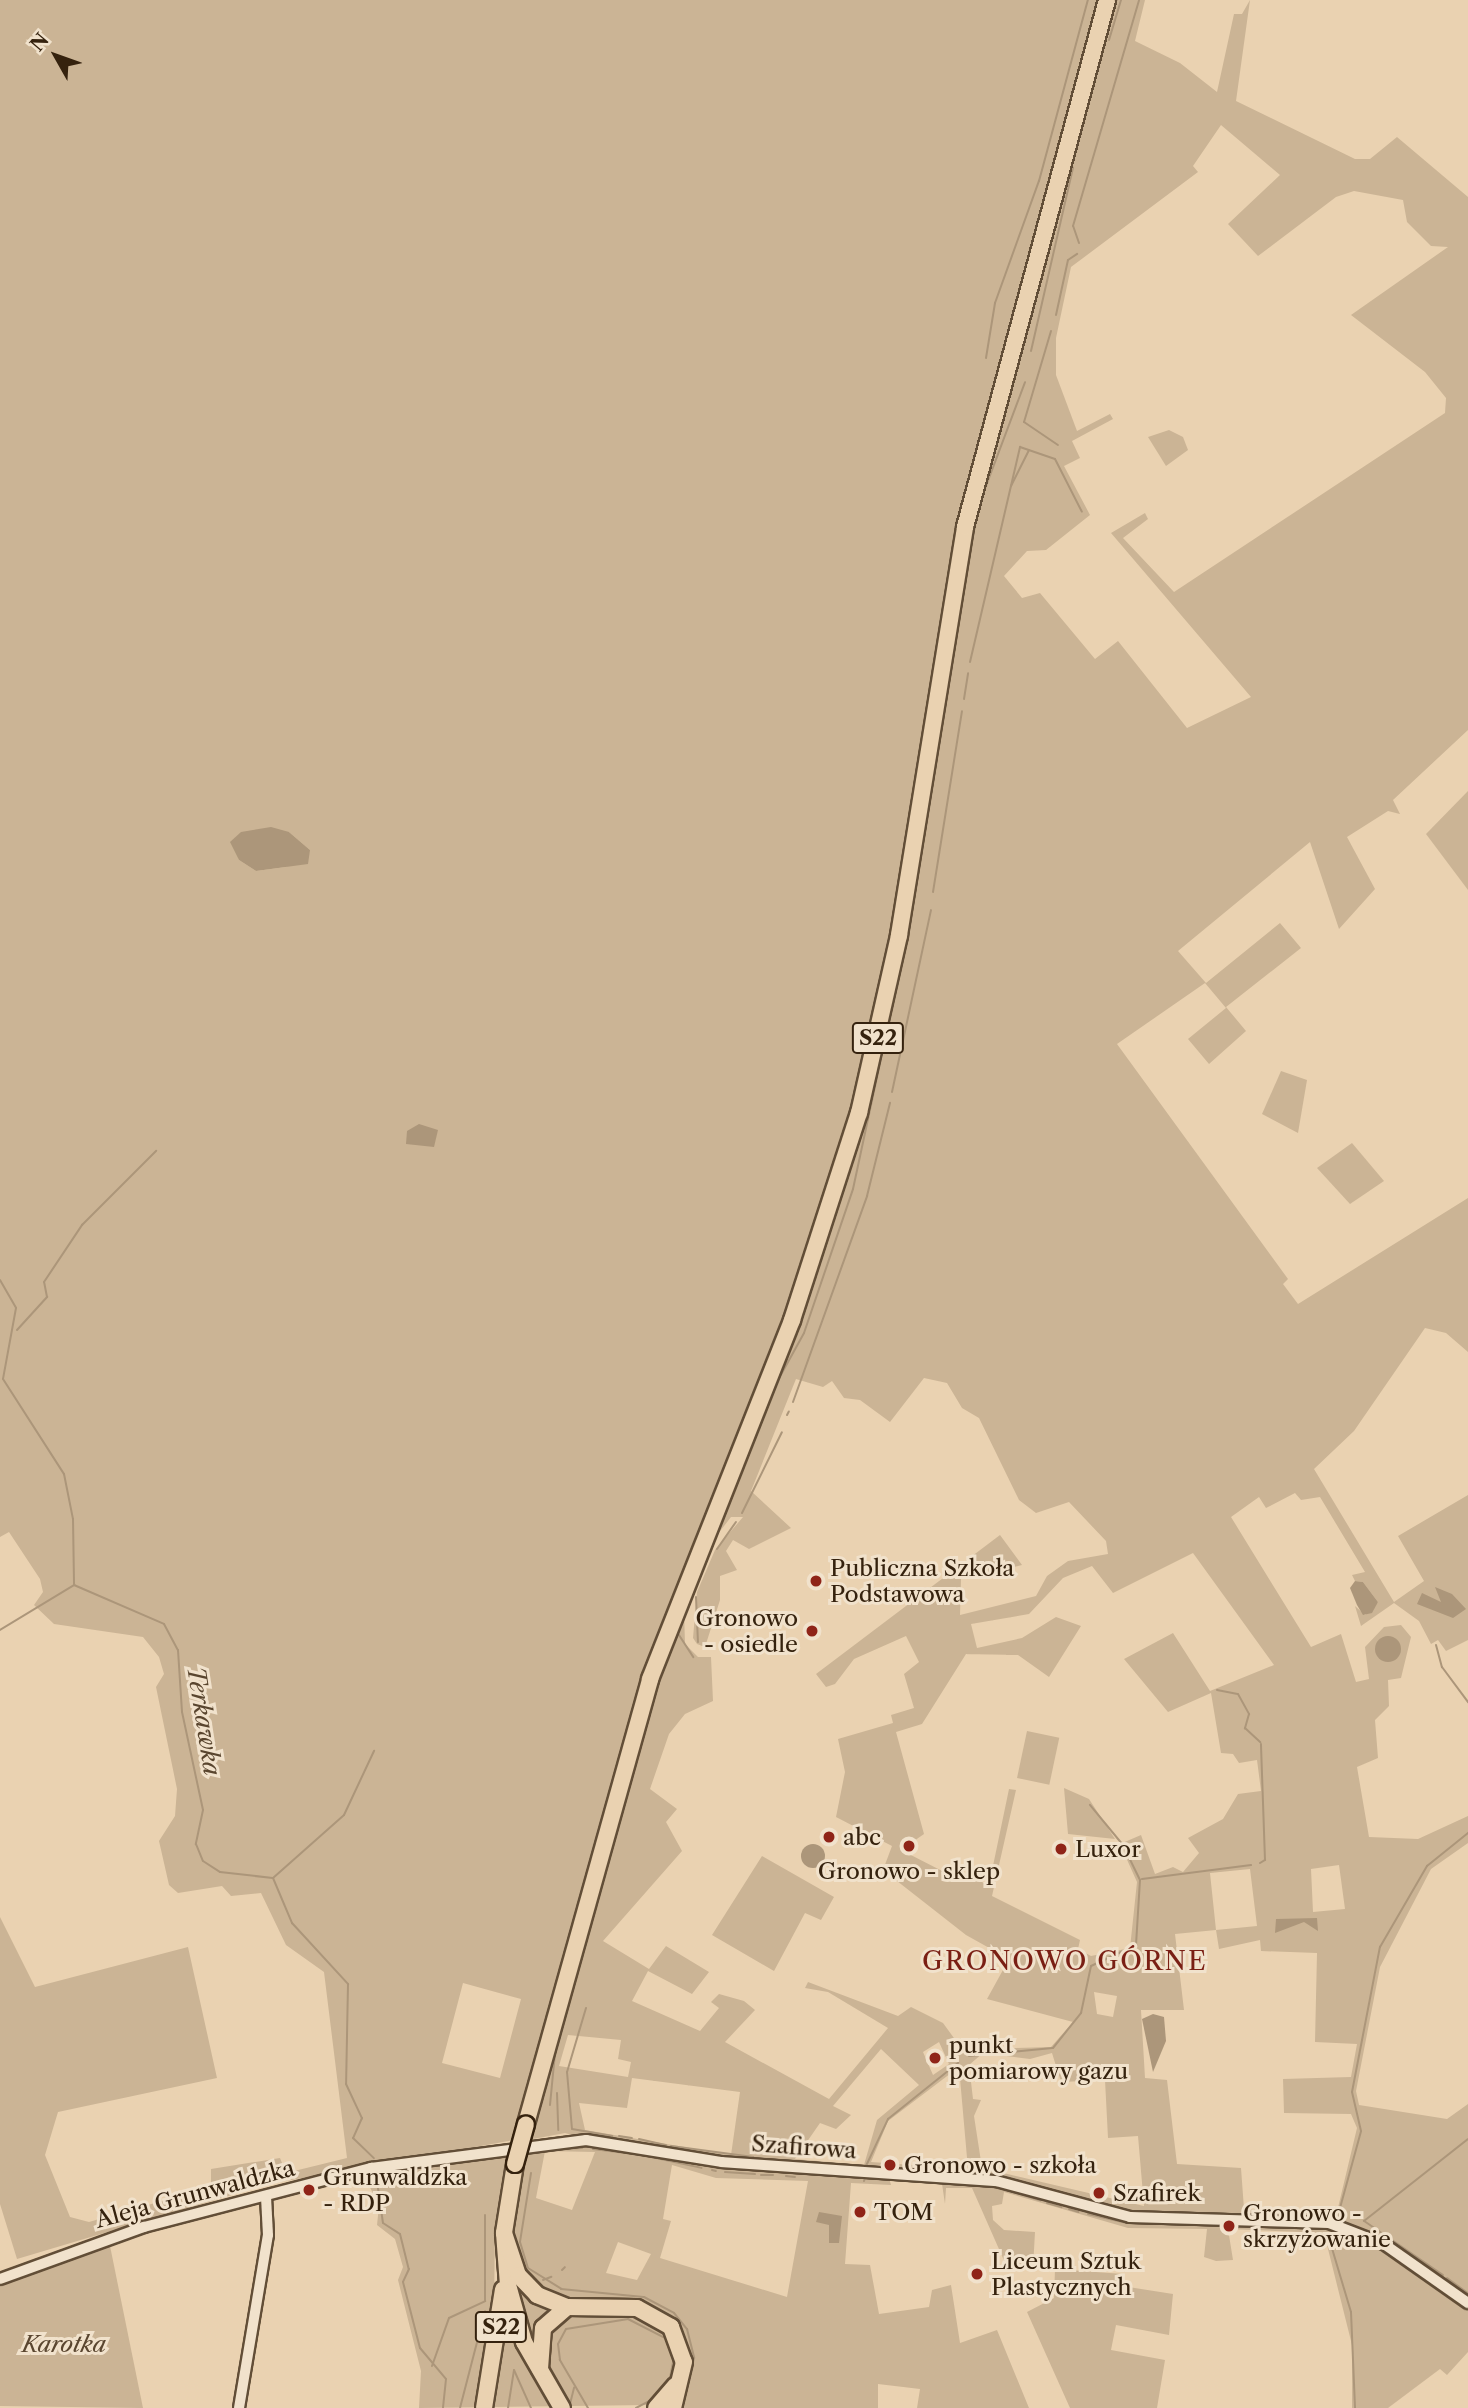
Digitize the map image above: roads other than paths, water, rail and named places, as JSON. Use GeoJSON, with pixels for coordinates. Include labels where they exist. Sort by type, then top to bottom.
{"type":"FeatureCollection","features":[{"type":"Feature","properties":{"kind":"highway","name":"S22"},"geometry":{"type":"LineString","coordinates":[[486,2400],[500,2338],[504,2233],[516,2164],[650,1679],[793,1320],[859,1113],[899,935],[965,527],[1107,0]]}},
{"type":"Feature","properties":{"kind":"highway"},"geometry":{"type":"LineString","coordinates":[[504,2233],[524,2284],[567,2307],[626,2307],[658,2316],[680,2343],[683,2374],[673,2408]]}},
{"type":"Feature","properties":{"kind":"highway","name":"S22"},"geometry":{"type":"LineString","coordinates":[[505,2260],[516,2321],[541,2378],[561,2408]]}},
{"type":"Feature","properties":{"kind":"highway"},"geometry":{"type":"LineString","coordinates":[[541,2378],[541,2333],[567,2307]]}},
{"type":"Feature","properties":{"kind":"highway"},"geometry":{"type":"LineString","coordinates":[[656,2408],[683,2374]]}},
{"type":"Feature","properties":{"kind":"street","name":"Szafirowa"},"geometry":{"type":"LineString","coordinates":[[530,2143],[603,2141],[722,2162],[985,2180],[1143,2218],[1329,2223],[1384,2245],[1468,2303]]}},
{"type":"Feature","properties":{"kind":"street","name":"Aleja Grunwaldzka"},"geometry":{"type":"LineString","coordinates":[[0,2279],[103,2239],[375,2167],[530,2143]]}},
{"type":"Feature","properties":{"kind":"street"},"geometry":{"type":"LineString","coordinates":[[239,2408],[268,2235],[266,2196]]}},
{"type":"Feature","properties":{"kind":"waterway"},"geometry":{"type":"LineString","coordinates":[[986,358],[995,303],[1039,181],[1088,0]]}},
{"type":"Feature","properties":{"kind":"waterway"},"geometry":{"type":"LineString","coordinates":[[1109,40],[1121,0]]}},
{"type":"Feature","properties":{"kind":"waterway"},"geometry":{"type":"LineString","coordinates":[[1079,243],[1073,226],[1139,0]]}},
{"type":"Feature","properties":{"kind":"waterway"},"geometry":{"type":"LineString","coordinates":[[1031,351],[1073,168]]}},
{"type":"Feature","properties":{"kind":"waterway"},"geometry":{"type":"LineString","coordinates":[[1056,315],[1068,260],[1077,254]]}},
{"type":"Feature","properties":{"kind":"waterway"},"geometry":{"type":"LineString","coordinates":[[1051,331],[1024,422],[1058,445]]}},
{"type":"Feature","properties":{"kind":"waterway"},"geometry":{"type":"LineString","coordinates":[[967,563],[980,502],[1025,382]]}},
{"type":"Feature","properties":{"kind":"waterway"},"geometry":{"type":"LineString","coordinates":[[970,662],[1020,447],[1055,459],[1082,512]]}},
{"type":"Feature","properties":{"kind":"waterway"},"geometry":{"type":"LineString","coordinates":[[1011,486],[1029,450]]}},
{"type":"Feature","properties":{"kind":"waterway"},"geometry":{"type":"LineString","coordinates":[[964,699],[968,673]]}},
{"type":"Feature","properties":{"kind":"waterway"},"geometry":{"type":"LineString","coordinates":[[933,892],[962,711]]}},
{"type":"Feature","properties":{"kind":"waterway"},"geometry":{"type":"LineString","coordinates":[[909,925],[942,720]]}},
{"type":"Feature","properties":{"kind":"waterway"},"geometry":{"type":"LineString","coordinates":[[892,1092],[931,910]]}},
{"type":"Feature","properties":{"kind":"waterway"},"geometry":{"type":"LineString","coordinates":[[772,1391],[804,1333],[853,1189],[904,951]]}},
{"type":"Feature","properties":{"kind":"waterway"},"geometry":{"type":"LineString","coordinates":[[793,1402],[867,1196],[890,1103]]}},
{"type":"Feature","properties":{"kind":"waterway"},"geometry":{"type":"LineString","coordinates":[[17,1330],[47,1297],[44,1282],[82,1225],[156,1151]]}},
{"type":"Feature","properties":{"kind":"waterway","name":"Terkawka"},"geometry":{"type":"LineString","coordinates":[[0,1280],[16,1308],[3,1379],[64,1474],[73,1519],[74,1585],[164,1624],[178,1650],[182,1712],[203,1810],[196,1844],[203,1861],[220,1872],[273,1878],[292,1923],[348,1984],[346,2084],[362,2118],[353,2138],[374,2158]]}},
{"type":"Feature","properties":{"kind":"waterway"},"geometry":{"type":"LineString","coordinates":[[787,1415],[789,1411]]}},
{"type":"Feature","properties":{"kind":"waterway"},"geometry":{"type":"LineString","coordinates":[[742,1513],[782,1432]]}},
{"type":"Feature","properties":{"kind":"waterway"},"geometry":{"type":"LineString","coordinates":[[717,1549],[736,1522]]}},
{"type":"Feature","properties":{"kind":"waterway"},"geometry":{"type":"LineString","coordinates":[[0,1630],[74,1585]]}},
{"type":"Feature","properties":{"kind":"waterway"},"geometry":{"type":"LineString","coordinates":[[696,1597],[698,1642]]}},
{"type":"Feature","properties":{"kind":"waterway"},"geometry":{"type":"LineString","coordinates":[[677,1632],[693,1657]]}},
{"type":"Feature","properties":{"kind":"waterway"},"geometry":{"type":"LineString","coordinates":[[1436,1645],[1442,1667],[1468,1702]]}},
{"type":"Feature","properties":{"kind":"waterway"},"geometry":{"type":"LineString","coordinates":[[656,1688],[660,1676]]}},
{"type":"Feature","properties":{"kind":"waterway"},"geometry":{"type":"LineString","coordinates":[[1217,1690],[1238,1694],[1249,1714],[1245,1728],[1260,1742]]}},
{"type":"Feature","properties":{"kind":"waterway"},"geometry":{"type":"LineString","coordinates":[[1260,1863],[1265,1860],[1261,1744]]}},
{"type":"Feature","properties":{"kind":"waterway"},"geometry":{"type":"LineString","coordinates":[[273,1878],[344,1815],[374,1751]]}},
{"type":"Feature","properties":{"kind":"waterway"},"geometry":{"type":"LineString","coordinates":[[969,2056],[1053,2048],[1081,2013],[1091,1966],[1136,1945],[1140,1880],[1123,1845],[1090,1805]]}},
{"type":"Feature","properties":{"kind":"waterway"},"geometry":{"type":"LineString","coordinates":[[1337,2219],[1361,2131],[1352,2092],[1380,1947],[1427,1866],[1468,1833]]}},
{"type":"Feature","properties":{"kind":"waterway"},"geometry":{"type":"LineString","coordinates":[[1142,1879],[1251,1865]]}},
{"type":"Feature","properties":{"kind":"waterway"},"geometry":{"type":"LineString","coordinates":[[586,2008],[567,2072],[572,2129],[612,2136]]}},
{"type":"Feature","properties":{"kind":"waterway"},"geometry":{"type":"LineString","coordinates":[[550,2105],[556,2043]]}},
{"type":"Feature","properties":{"kind":"waterway"},"geometry":{"type":"LineString","coordinates":[[866,2166],[888,2119],[958,2063]]}},
{"type":"Feature","properties":{"kind":"waterway"},"geometry":{"type":"LineString","coordinates":[[557,2093],[558,2130]]}},
{"type":"Feature","properties":{"kind":"waterway"},"geometry":{"type":"LineString","coordinates":[[619,2136],[632,2138]]}},
{"type":"Feature","properties":{"kind":"waterway"},"geometry":{"type":"LineString","coordinates":[[639,2139],[666,2145]]}},
{"type":"Feature","properties":{"kind":"waterway"},"geometry":{"type":"LineString","coordinates":[[1443,2275],[1364,2221],[1468,2139]]}},
{"type":"Feature","properties":{"kind":"waterway"},"geometry":{"type":"LineString","coordinates":[[671,2146],[753,2157]]}},
{"type":"Feature","properties":{"kind":"waterway"},"geometry":{"type":"LineString","coordinates":[[555,2149],[582,2148]]}},
{"type":"Feature","properties":{"kind":"waterway"},"geometry":{"type":"LineString","coordinates":[[593,2149],[634,2154]]}},
{"type":"Feature","properties":{"kind":"waterway"},"geometry":{"type":"LineString","coordinates":[[642,2155],[702,2168]]}},
{"type":"Feature","properties":{"kind":"waterway"},"geometry":{"type":"LineString","coordinates":[[712,2170],[716,2171]]}},
{"type":"Feature","properties":{"kind":"waterway"},"geometry":{"type":"LineString","coordinates":[[725,2172],[755,2174]]}},
{"type":"Feature","properties":{"kind":"waterway"},"geometry":{"type":"LineString","coordinates":[[531,2173],[520,2242],[528,2268],[561,2289],[644,2297],[674,2313],[687,2329],[694,2358],[682,2408]]}},
{"type":"Feature","properties":{"kind":"waterway","name":"Terkawka"},"geometry":{"type":"LineString","coordinates":[[376,2174],[383,2223],[400,2234],[409,2269],[403,2282],[420,2348],[446,2379],[443,2408]]}},
{"type":"Feature","properties":{"kind":"waterway"},"geometry":{"type":"LineString","coordinates":[[761,2175],[773,2175]]}},
{"type":"Feature","properties":{"kind":"waterway"},"geometry":{"type":"LineString","coordinates":[[786,2176],[795,2177]]}},
{"type":"Feature","properties":{"kind":"waterway"},"geometry":{"type":"LineString","coordinates":[[1003,2189],[1040,2200]]}},
{"type":"Feature","properties":{"kind":"waterway"},"geometry":{"type":"LineString","coordinates":[[1047,2203],[1061,2207]]}},
{"type":"Feature","properties":{"kind":"waterway"},"geometry":{"type":"LineString","coordinates":[[1069,2209],[1079,2212]]}},
{"type":"Feature","properties":{"kind":"waterway"},"geometry":{"type":"LineString","coordinates":[[1088,2214],[1127,2223]]}},
{"type":"Feature","properties":{"kind":"waterway"},"geometry":{"type":"LineString","coordinates":[[432,2366],[449,2318],[485,2301],[485,2215]]}},
{"type":"Feature","properties":{"kind":"waterway"},"geometry":{"type":"LineString","coordinates":[[1334,2231],[1331,2245],[1351,2312],[1355,2408]]}},
{"type":"Feature","properties":{"kind":"waterway"},"geometry":{"type":"LineString","coordinates":[[562,2270],[565,2267]]}},
{"type":"Feature","properties":{"kind":"waterway"},"geometry":{"type":"LineString","coordinates":[[543,2280],[551,2277]]}},
{"type":"Feature","properties":{"kind":"waterway"},"geometry":{"type":"LineString","coordinates":[[1447,2278],[1468,2293]]}},
{"type":"Feature","properties":{"kind":"waterway"},"geometry":{"type":"LineString","coordinates":[[460,2408],[485,2311]]}},
{"type":"Feature","properties":{"kind":"waterway"},"geometry":{"type":"LineString","coordinates":[[588,2408],[560,2360],[558,2344],[566,2329],[628,2319],[667,2339]]}},
{"type":"Feature","properties":{"kind":"waterway"},"geometry":{"type":"LineString","coordinates":[[669,2383],[674,2358]]}},
{"type":"Feature","properties":{"kind":"waterway"},"geometry":{"type":"LineString","coordinates":[[508,2408],[514,2370],[531,2408]]}},
{"type":"Feature","properties":{"kind":"waterway"},"geometry":{"type":"LineString","coordinates":[[569,2408],[574,2388]]}},
{"type":"Feature","properties":{"kind":"waterway"},"geometry":{"type":"LineString","coordinates":[[636,2408],[653,2399]]}},
{"type":"Feature","properties":{"kind":"place","name":"Publiczna Szkoła Podstawowa"},"geometry":{"type":"Point","coordinates":[816,1581]}},
{"type":"Feature","properties":{"kind":"place","name":"Gronowo - osiedle"},"geometry":{"type":"Point","coordinates":[812,1631]}},
{"type":"Feature","properties":{"kind":"place","name":"abc"},"geometry":{"type":"Point","coordinates":[829,1837]}},
{"type":"Feature","properties":{"kind":"place","name":"Gronowo - sklep"},"geometry":{"type":"Point","coordinates":[909,1846]}},
{"type":"Feature","properties":{"kind":"place","name":"Luxor"},"geometry":{"type":"Point","coordinates":[1061,1849]}},
{"type":"Feature","properties":{"kind":"place","name":"punkt pomiarowy gazu"},"geometry":{"type":"Point","coordinates":[935,2058]}},
{"type":"Feature","properties":{"kind":"place","name":"Gronowo - szkoła"},"geometry":{"type":"Point","coordinates":[890,2165]}},
{"type":"Feature","properties":{"kind":"place","name":"Grunwaldzka - RDP"},"geometry":{"type":"Point","coordinates":[309,2190]}},
{"type":"Feature","properties":{"kind":"place","name":"Szafirek"},"geometry":{"type":"Point","coordinates":[1099,2193]}},
{"type":"Feature","properties":{"kind":"place","name":"TOM"},"geometry":{"type":"Point","coordinates":[860,2212]}},
{"type":"Feature","properties":{"kind":"place","name":"Gronowo - skrzyżowanie"},"geometry":{"type":"Point","coordinates":[1229,2226]}},
{"type":"Feature","properties":{"kind":"place","name":"Liceum Sztuk Plastycznych"},"geometry":{"type":"Point","coordinates":[977,2274]}},
{"type":"Feature","properties":{"kind":"district","name":"GRONOWO GÓRNE"},"geometry":{"type":"Point","coordinates":[1065,1962]}},
{"type":"Feature","properties":{"kind":"park label","name":"Karotka"},"geometry":{"type":"Point","coordinates":[64,2344]}}]}
